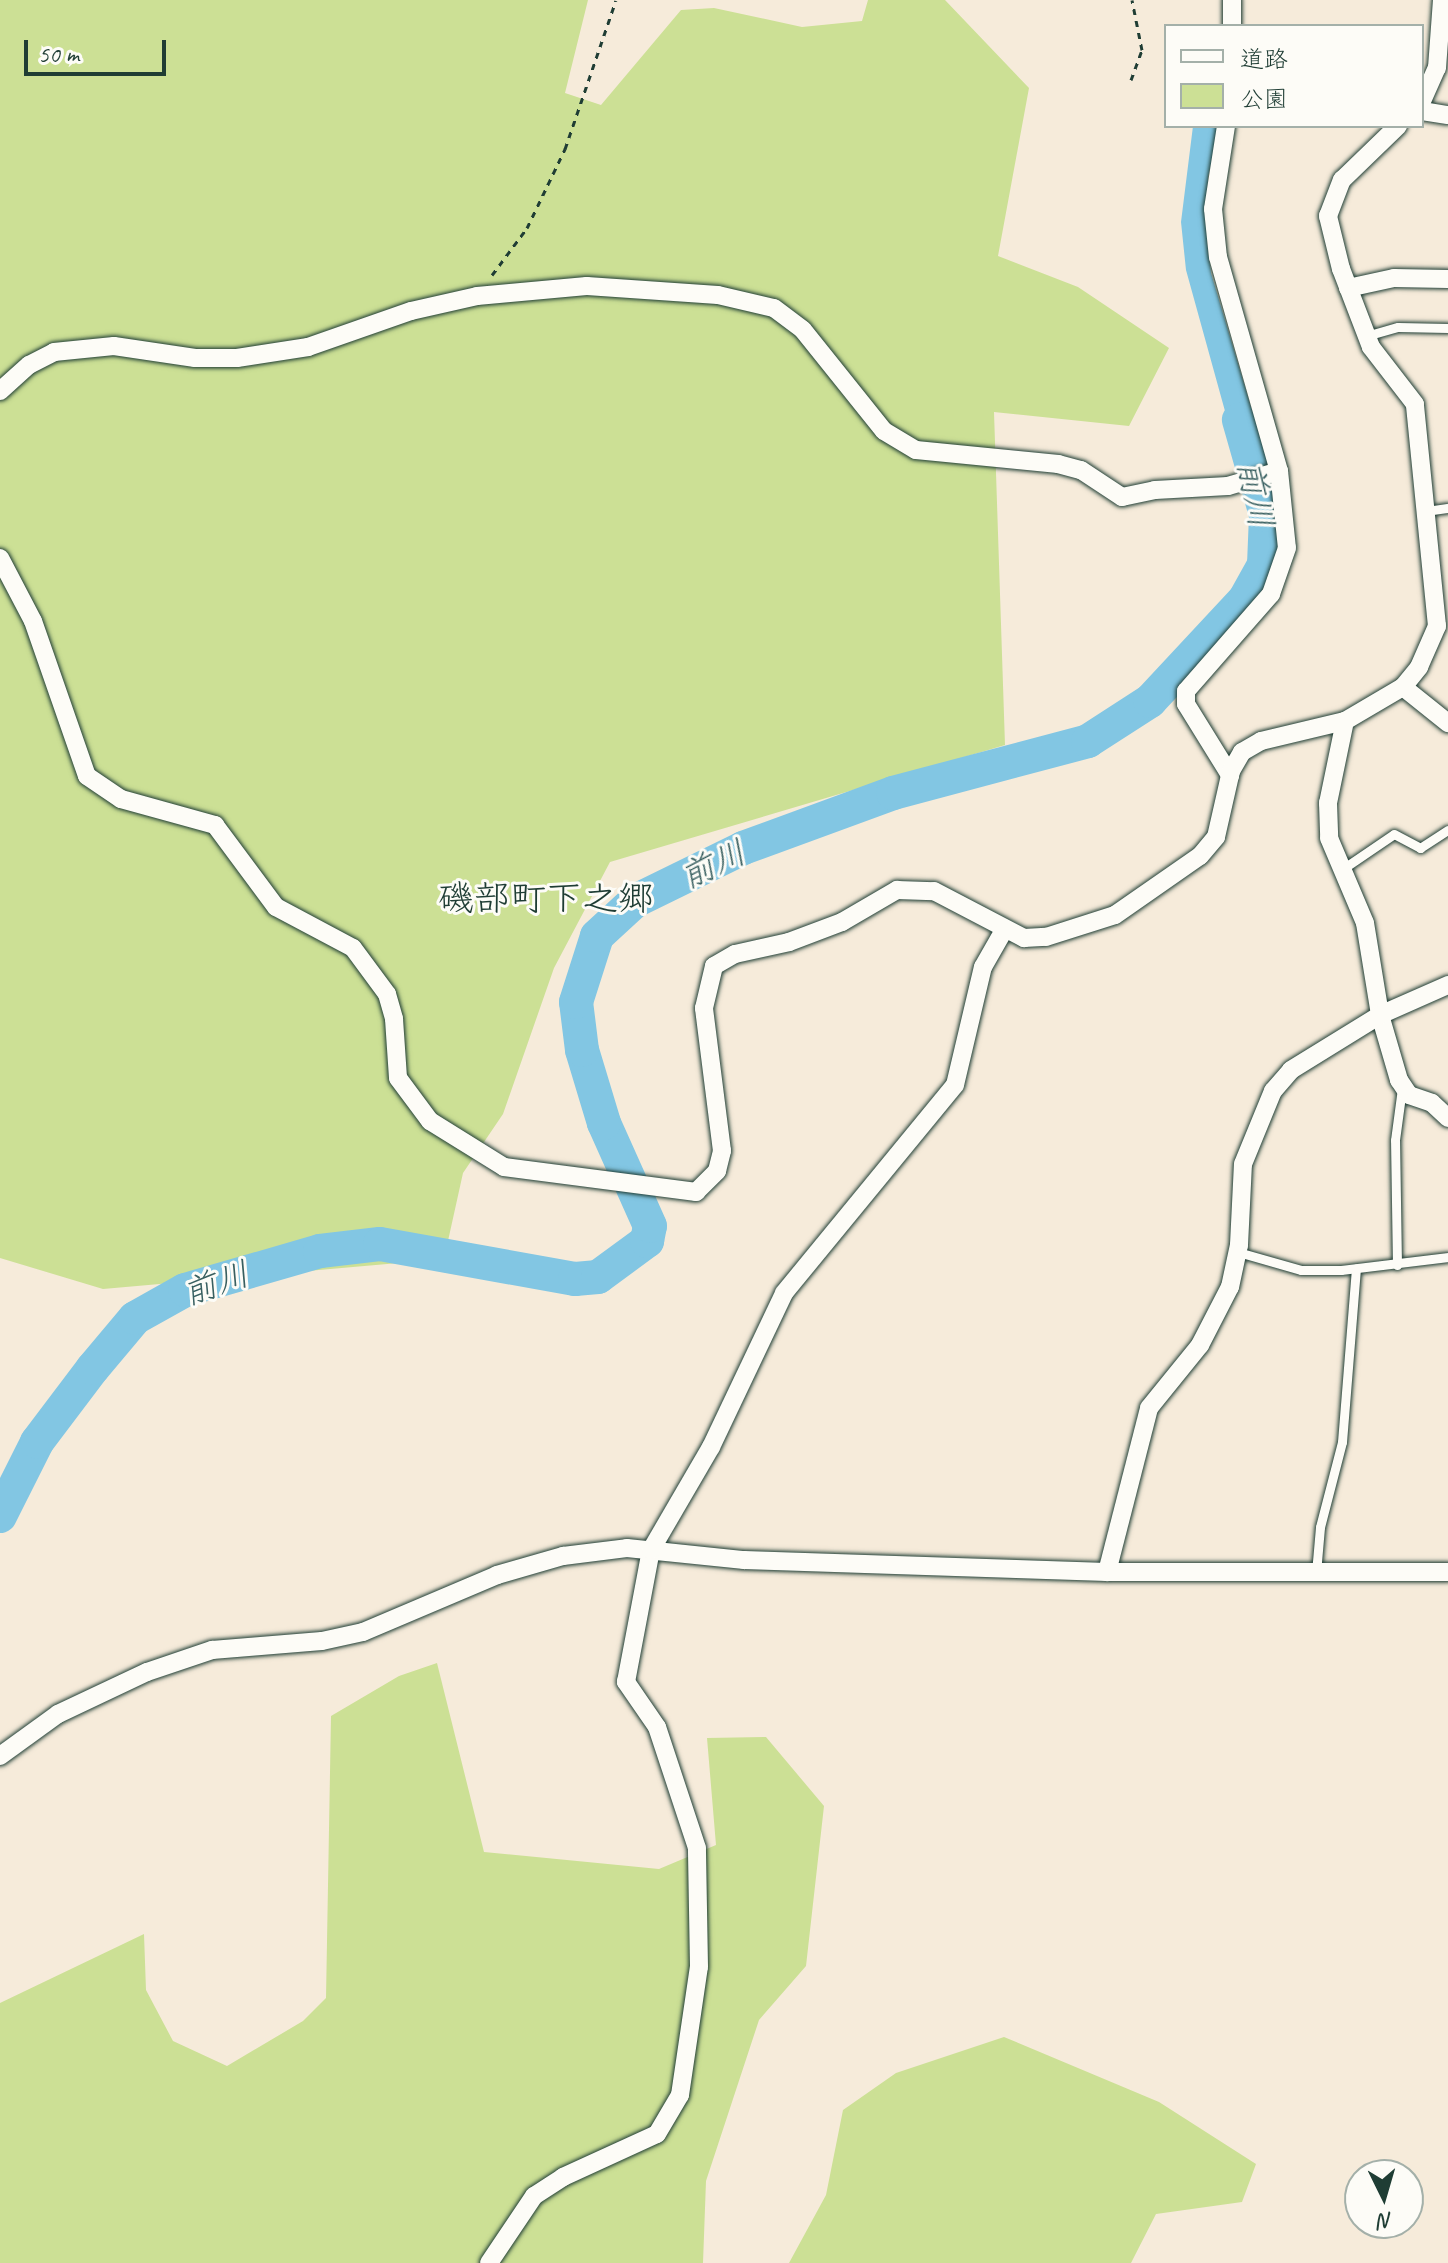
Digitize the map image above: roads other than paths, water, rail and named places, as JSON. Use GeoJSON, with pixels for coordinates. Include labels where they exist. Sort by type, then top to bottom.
{"type":"FeatureCollection","features":[{"type":"Feature","properties":{"kind":"street"},"geometry":{"type":"LineString","coordinates":[[1232,0],[1232,24]]}},
{"type":"Feature","properties":{"kind":"street"},"geometry":{"type":"LineString","coordinates":[[1424,97],[1437,68],[1442,0]]}},
{"type":"Feature","properties":{"kind":"street"},"geometry":{"type":"LineString","coordinates":[[1424,111],[1448,115]]}},
{"type":"Feature","properties":{"kind":"street"},"geometry":{"type":"LineString","coordinates":[[1226,128],[1213,209],[1218,257],[1279,471],[1287,548],[1271,594],[1186,691],[1186,704],[1230,775]]}},
{"type":"Feature","properties":{"kind":"street"},"geometry":{"type":"LineString","coordinates":[[0,558],[33,621],[81,765],[95,786],[121,799],[191,815],[215,825],[231,840],[276,907],[353,948],[387,994],[394,1019],[398,1078],[404,1092],[430,1121],[504,1167],[679,1193],[706,1187],[722,1151],[704,1008],[714,966],[735,954],[789,942],[842,922],[897,890],[934,891],[1003,932],[1024,938],[1046,937],[1131,906],[1200,856],[1216,837],[1235,760],[1261,741],[1345,721],[1403,687],[1433,643],[1442,621],[1415,404],[1366,336],[1330,233],[1330,203],[1342,180],[1396,128]]}},
{"type":"Feature","properties":{"kind":"street"},"geometry":{"type":"LineString","coordinates":[[1348,288],[1394,278],[1448,279]]}},
{"type":"Feature","properties":{"kind":"street"},"geometry":{"type":"LineString","coordinates":[[0,391],[29,365],[54,352],[114,346],[195,358],[237,358],[308,347],[411,311],[477,296],[587,286],[762,303],[803,330],[900,445],[1058,464],[1081,470],[1122,497],[1155,490],[1228,486],[1279,471]]}},
{"type":"Feature","properties":{"kind":"street"},"geometry":{"type":"LineString","coordinates":[[1403,687],[1448,723]]}},
{"type":"Feature","properties":{"kind":"street"},"geometry":{"type":"LineString","coordinates":[[1345,721],[1328,803],[1329,838],[1365,923],[1380,1015],[1402,1085],[1409,1095],[1432,1103],[1448,1118]]}},
{"type":"Feature","properties":{"kind":"street"},"geometry":{"type":"LineString","coordinates":[[489,2263],[534,2196],[574,2171],[657,2134],[680,2095],[699,1967],[697,1848],[657,1727],[626,1682],[651,1550],[711,1447],[784,1293],[955,1085],[966,1056],[983,967],[1003,932]]}},
{"type":"Feature","properties":{"kind":"street"},"geometry":{"type":"LineString","coordinates":[[1107,1572],[1149,1408],[1200,1345],[1230,1287],[1238,1252],[1243,1164],[1273,1091],[1291,1070],[1380,1015],[1448,985]]}},
{"type":"Feature","properties":{"kind":"street"},"geometry":{"type":"LineString","coordinates":[[0,1756],[58,1714],[147,1672],[212,1650],[322,1641],[363,1632],[497,1575],[563,1556],[651,1550],[744,1560],[1107,1572],[1448,1572]]}},
{"type":"Feature","properties":{"kind":"lane"},"geometry":{"type":"LineString","coordinates":[[1366,336],[1389,328],[1448,328]]}},
{"type":"Feature","properties":{"kind":"lane"},"geometry":{"type":"LineString","coordinates":[[1426,511],[1448,508]]}},
{"type":"Feature","properties":{"kind":"lane"},"geometry":{"type":"LineString","coordinates":[[1344,868],[1394,834],[1420,848],[1448,830]]}},
{"type":"Feature","properties":{"kind":"lane"},"geometry":{"type":"LineString","coordinates":[[1397,1265],[1395,1140],[1402,1085]]}},
{"type":"Feature","properties":{"kind":"lane"},"geometry":{"type":"LineString","coordinates":[[1238,1252],[1301,1270],[1356,1269],[1448,1257]]}},
{"type":"Feature","properties":{"kind":"lane"},"geometry":{"type":"LineString","coordinates":[[1316,1573],[1320,1527],[1342,1442],[1341,1401],[1356,1269]]}},
{"type":"Feature","properties":{"kind":"water"},"geometry":{"type":"Polygon","coordinates":[[[1193,128],[1220,128],[1208,177],[1207,240],[1211,273],[1267,461],[1241,469],[1186,270],[1181,222],[1193,128]]]}},
{"type":"Feature","properties":{"kind":"waterway","name":"前川"},"geometry":{"type":"LineString","coordinates":[[0,1516],[37,1442],[93,1368],[135,1318],[185,1290],[320,1251],[380,1244],[575,1279],[598,1277],[647,1241],[650,1226],[604,1123],[582,1050],[576,1002],[597,936],[635,901],[743,848],[893,793],[1088,741],[1150,701],[1245,599],[1264,565],[1266,515],[1239,420]]}},
{"type":"Feature","properties":{"kind":"district","name":"磯部町下之郷"},"geometry":{"type":"Point","coordinates":[546,899]}}]}
